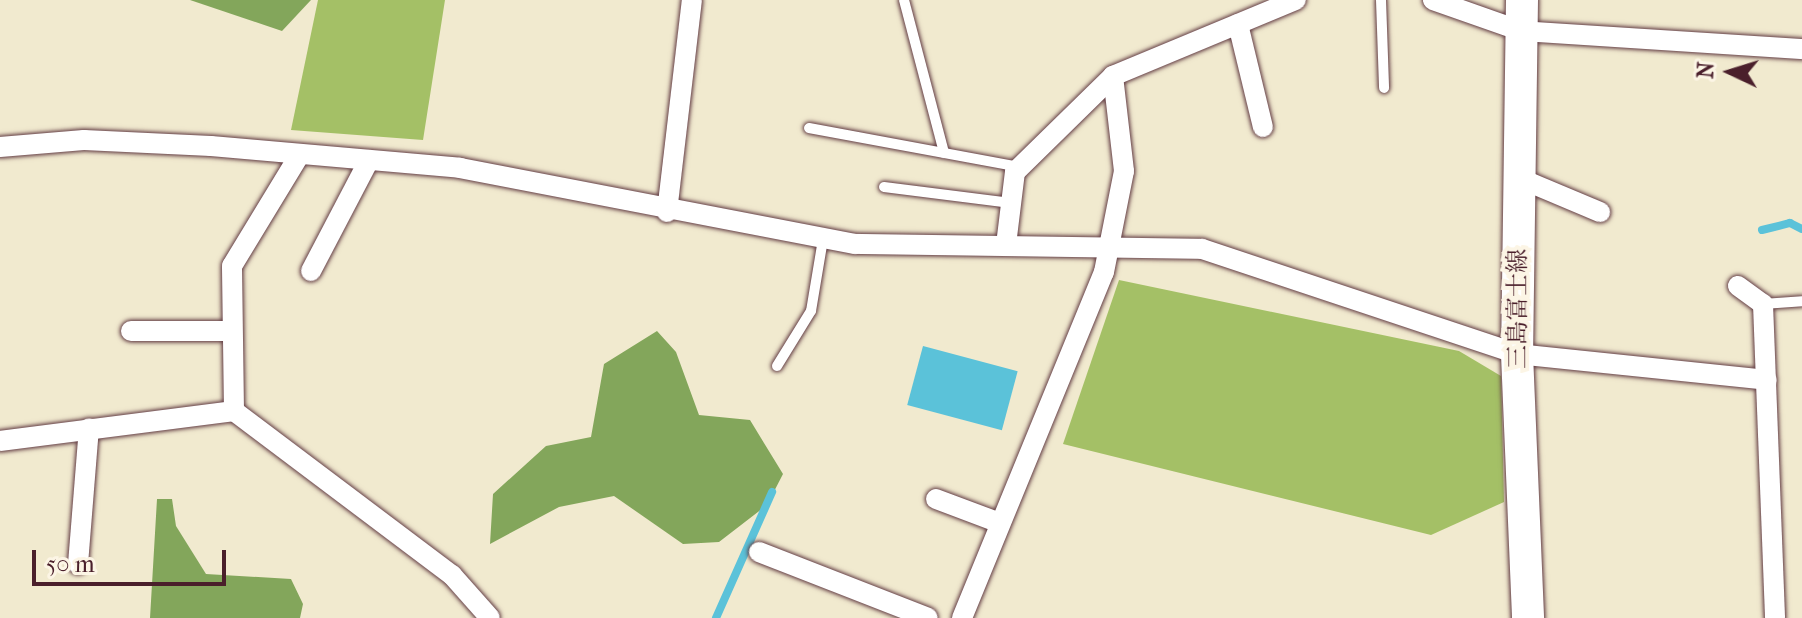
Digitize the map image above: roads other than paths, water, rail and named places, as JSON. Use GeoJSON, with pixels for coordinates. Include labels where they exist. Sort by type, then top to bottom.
{"type":"FeatureCollection","features":[{"type":"Feature","properties":{"kind":"main road","name":"三島富士線"},"geometry":{"type":"LineString","coordinates":[[1522,16],[1517,354],[1528,618]]}},
{"type":"Feature","properties":{"kind":"street"},"geometry":{"type":"LineString","coordinates":[[667,212],[692,0]]}},
{"type":"Feature","properties":{"kind":"street"},"geometry":{"type":"LineString","coordinates":[[1006,245],[1011,203],[1020,167],[1113,76],[1296,0]]}},
{"type":"Feature","properties":{"kind":"street"},"geometry":{"type":"LineString","coordinates":[[1433,0],[1522,16],[1802,49]]}},
{"type":"Feature","properties":{"kind":"street"},"geometry":{"type":"LineString","coordinates":[[1238,24],[1263,127]]}},
{"type":"Feature","properties":{"kind":"street"},"geometry":{"type":"LineString","coordinates":[[962,618],[1112,245],[1124,171],[1113,76]]}},
{"type":"Feature","properties":{"kind":"street"},"geometry":{"type":"LineString","coordinates":[[0,147],[84,140],[460,168],[667,212],[823,239],[1202,249],[1517,354],[1767,380]]}},
{"type":"Feature","properties":{"kind":"street"},"geometry":{"type":"LineString","coordinates":[[234,411],[232,266],[300,154]]}},
{"type":"Feature","properties":{"kind":"street"},"geometry":{"type":"LineString","coordinates":[[311,271],[369,160]]}},
{"type":"Feature","properties":{"kind":"street"},"geometry":{"type":"LineString","coordinates":[[1519,178],[1600,212]]}},
{"type":"Feature","properties":{"kind":"street"},"geometry":{"type":"LineString","coordinates":[[1738,286],[1763,304],[1775,618]]}},
{"type":"Feature","properties":{"kind":"street"},"geometry":{"type":"LineString","coordinates":[[131,331],[232,331]]}},
{"type":"Feature","properties":{"kind":"street"},"geometry":{"type":"LineString","coordinates":[[3,436],[234,411],[452,575],[490,618]]}},
{"type":"Feature","properties":{"kind":"street"},"geometry":{"type":"LineString","coordinates":[[78,564],[89,428]]}},
{"type":"Feature","properties":{"kind":"street"},"geometry":{"type":"LineString","coordinates":[[936,499],[1000,523]]}},
{"type":"Feature","properties":{"kind":"street"},"geometry":{"type":"LineString","coordinates":[[759,552],[928,618]]}},
{"type":"Feature","properties":{"kind":"lane"},"geometry":{"type":"LineString","coordinates":[[904,0],[944,153]]}},
{"type":"Feature","properties":{"kind":"lane"},"geometry":{"type":"LineString","coordinates":[[1381,0],[1384,88]]}},
{"type":"Feature","properties":{"kind":"lane"},"geometry":{"type":"LineString","coordinates":[[809,128],[1020,167]]}},
{"type":"Feature","properties":{"kind":"lane"},"geometry":{"type":"LineString","coordinates":[[884,187],[1011,203]]}},
{"type":"Feature","properties":{"kind":"lane"},"geometry":{"type":"LineString","coordinates":[[777,366],[811,311],[823,239]]}},
{"type":"Feature","properties":{"kind":"lane"},"geometry":{"type":"LineString","coordinates":[[1763,304],[1802,301]]}},
{"type":"Feature","properties":{"kind":"water"},"geometry":{"type":"Polygon","coordinates":[[[923,346],[1018,371],[1002,430],[907,405],[923,346]]]}},
{"type":"Feature","properties":{"kind":"waterway"},"geometry":{"type":"LineString","coordinates":[[1762,230],[1790,223],[1802,229]]}},
{"type":"Feature","properties":{"kind":"waterway"},"geometry":{"type":"LineString","coordinates":[[716,618],[772,492]]}}]}
